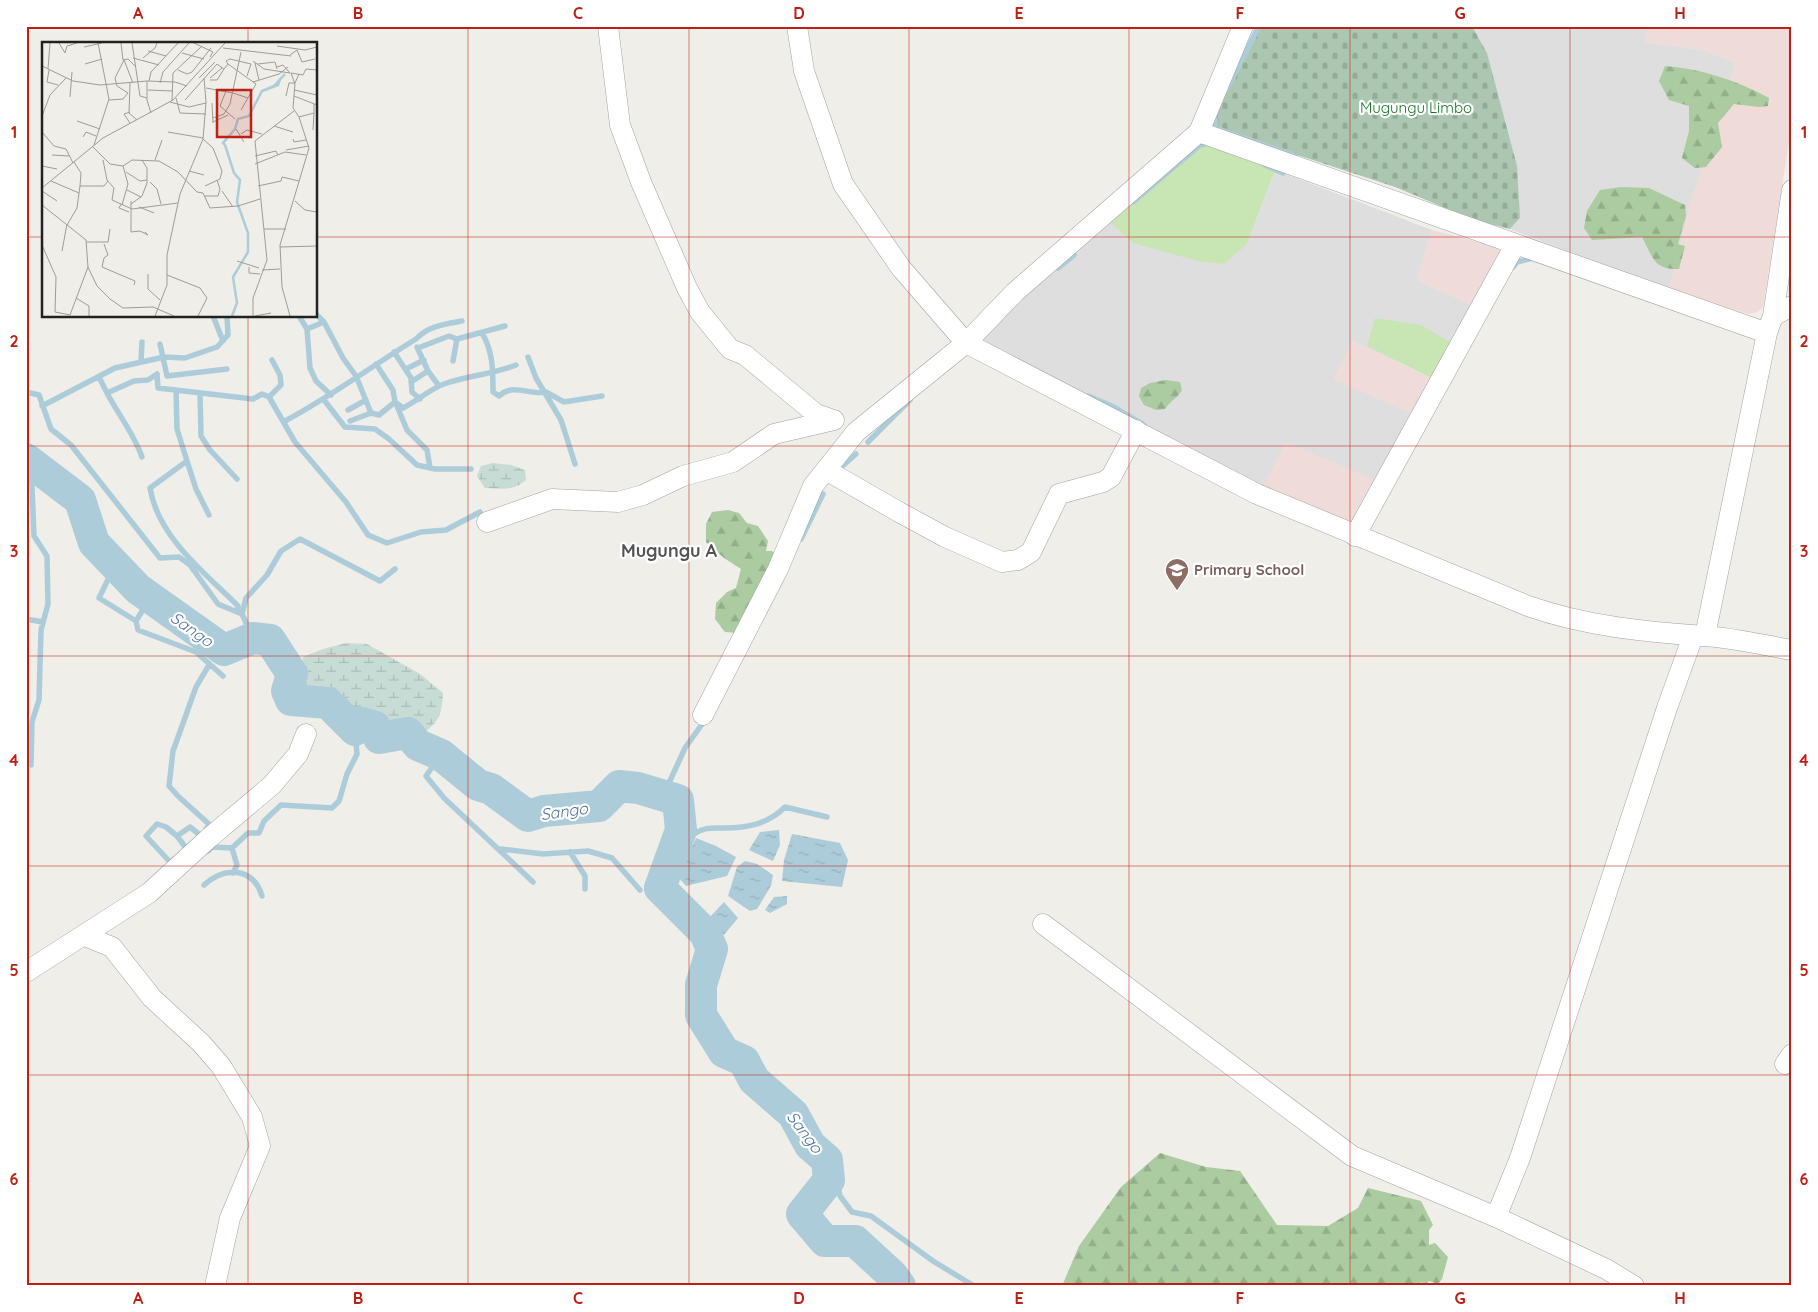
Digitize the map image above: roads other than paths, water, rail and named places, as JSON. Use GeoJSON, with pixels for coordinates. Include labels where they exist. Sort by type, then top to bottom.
{"type":"FeatureCollection","features":[{"type":"Feature","properties":{"kind":"street"},"geometry":{"type":"LineString","coordinates":[[608,26],[620,125],[641,182],[694,302],[730,349],[744,354],[816,414],[833,420],[856,432]]}},
{"type":"Feature","properties":{"kind":"street"},"geometry":{"type":"LineString","coordinates":[[797,26],[804,71],[843,184],[901,268],[966,343],[1257,494],[1498,595],[1565,619],[1792,650]]}},
{"type":"Feature","properties":{"kind":"street"},"geometry":{"type":"LineString","coordinates":[[703,716],[778,569],[813,486],[856,432],[966,343],[1015,292],[1199,132],[1243,26]]}},
{"type":"Feature","properties":{"kind":"street"},"geometry":{"type":"LineString","coordinates":[[1199,132],[1515,245],[1770,324]]}},
{"type":"Feature","properties":{"kind":"street"},"geometry":{"type":"LineString","coordinates":[[1496,1217],[1520,1158],[1667,708],[1699,636],[1770,324],[1792,190]]}},
{"type":"Feature","properties":{"kind":"street"},"geometry":{"type":"LineString","coordinates":[[1355,536],[1515,245]]}},
{"type":"Feature","properties":{"kind":"street"},"geometry":{"type":"LineString","coordinates":[[1770,324],[1792,306]]}},
{"type":"Feature","properties":{"kind":"street"},"geometry":{"type":"LineString","coordinates":[[487,522],[552,499],[618,502],[643,495],[683,476],[733,462],[774,434],[833,420]]}},
{"type":"Feature","properties":{"kind":"street"},"geometry":{"type":"LineString","coordinates":[[826,470],[922,524],[1002,562],[1018,560],[1031,552],[1059,494],[1103,482],[1111,477],[1136,430]]}},
{"type":"Feature","properties":{"kind":"street"},"geometry":{"type":"LineString","coordinates":[[26,972],[85,936],[149,892],[272,785],[298,754],[306,734]]}},
{"type":"Feature","properties":{"kind":"street"},"geometry":{"type":"LineString","coordinates":[[110,919],[112,948]]}},
{"type":"Feature","properties":{"kind":"street"},"geometry":{"type":"LineString","coordinates":[[1044,924],[1352,1156],[1496,1217],[1606,1270],[1634,1286]]}},
{"type":"Feature","properties":{"kind":"street"},"geometry":{"type":"LineString","coordinates":[[85,936],[112,948],[152,998],[201,1043],[221,1066],[252,1117],[260,1146],[230,1218],[215,1286]]}},
{"type":"Feature","properties":{"kind":"water"},"geometry":{"type":"Polygon","coordinates":[[[779,830],[780,845],[773,861],[749,850],[760,832],[779,830]]]}},
{"type":"Feature","properties":{"kind":"water"},"geometry":{"type":"Polygon","coordinates":[[[792,834],[840,843],[848,860],[842,887],[782,881],[784,860],[792,834]]]}},
{"type":"Feature","properties":{"kind":"water"},"geometry":{"type":"Polygon","coordinates":[[[696,838],[736,857],[727,876],[686,886],[678,877],[696,838]]]}},
{"type":"Feature","properties":{"kind":"water"},"geometry":{"type":"Polygon","coordinates":[[[745,861],[757,864],[773,875],[771,886],[757,909],[750,911],[728,896],[737,867],[745,861]]]}},
{"type":"Feature","properties":{"kind":"water"},"geometry":{"type":"Polygon","coordinates":[[[787,896],[787,904],[770,913],[765,910],[774,897],[787,896]]]}},
{"type":"Feature","properties":{"kind":"water"},"geometry":{"type":"Polygon","coordinates":[[[724,902],[738,918],[724,935],[709,918],[724,902]]]}},
{"type":"Feature","properties":{"kind":"waterway"},"geometry":{"type":"LineString","coordinates":[[1228,87],[1259,26]]}},
{"type":"Feature","properties":{"kind":"waterway"},"geometry":{"type":"LineString","coordinates":[[1214,116],[1215,128],[1296,156]]}},
{"type":"Feature","properties":{"kind":"waterway"},"geometry":{"type":"LineString","coordinates":[[1133,202],[1200,145],[1210,142]]}},
{"type":"Feature","properties":{"kind":"waterway"},"geometry":{"type":"LineString","coordinates":[[1265,165],[1283,173]]}},
{"type":"Feature","properties":{"kind":"waterway"},"geometry":{"type":"LineString","coordinates":[[1058,268],[1074,255]]}},
{"type":"Feature","properties":{"kind":"waterway"},"geometry":{"type":"LineString","coordinates":[[1513,267],[1517,262],[1533,258]]}},
{"type":"Feature","properties":{"kind":"waterway"},"geometry":{"type":"LineString","coordinates":[[307,329],[324,322],[318,316]]}},
{"type":"Feature","properties":{"kind":"waterway"},"geometry":{"type":"LineString","coordinates":[[214,318],[223,341]]}},
{"type":"Feature","properties":{"kind":"waterway"},"geometry":{"type":"LineString","coordinates":[[42,406],[115,368],[164,357],[185,358],[217,347],[228,335],[227,318]]}},
{"type":"Feature","properties":{"kind":"waterway"},"geometry":{"type":"LineString","coordinates":[[300,318],[307,329],[310,368],[316,381],[331,395]]}},
{"type":"Feature","properties":{"kind":"waterway"},"geometry":{"type":"LineString","coordinates":[[285,421],[335,392],[426,331],[437,326],[462,321]]}},
{"type":"Feature","properties":{"kind":"waterway"},"geometry":{"type":"LineString","coordinates":[[324,322],[343,358],[356,376],[371,413]]}},
{"type":"Feature","properties":{"kind":"waterway"},"geometry":{"type":"LineString","coordinates":[[418,348],[449,336],[457,339],[505,326]]}},
{"type":"Feature","properties":{"kind":"waterway"},"geometry":{"type":"LineString","coordinates":[[482,333],[490,354],[493,392],[499,396],[510,390],[546,392],[564,402],[602,396]]}},
{"type":"Feature","properties":{"kind":"waterway"},"geometry":{"type":"LineString","coordinates":[[453,361],[457,339]]}},
{"type":"Feature","properties":{"kind":"waterway"},"geometry":{"type":"LineString","coordinates":[[141,362],[142,342]]}},
{"type":"Feature","properties":{"kind":"waterway"},"geometry":{"type":"LineString","coordinates":[[160,344],[167,376],[227,369]]}},
{"type":"Feature","properties":{"kind":"waterway"},"geometry":{"type":"LineString","coordinates":[[417,347],[428,371],[439,386]]}},
{"type":"Feature","properties":{"kind":"waterway"},"geometry":{"type":"LineString","coordinates":[[394,352],[411,378],[412,392],[420,399]]}},
{"type":"Feature","properties":{"kind":"waterway"},"geometry":{"type":"LineString","coordinates":[[528,357],[536,378],[561,420],[575,464]]}},
{"type":"Feature","properties":{"kind":"waterway"},"geometry":{"type":"LineString","coordinates":[[269,397],[281,385],[280,375],[272,360]]}},
{"type":"Feature","properties":{"kind":"waterway"},"geometry":{"type":"LineString","coordinates":[[406,369],[424,360]]}},
{"type":"Feature","properties":{"kind":"waterway"},"geometry":{"type":"LineString","coordinates":[[350,421],[371,413],[379,415],[395,402],[393,390],[376,364]]}},
{"type":"Feature","properties":{"kind":"waterway"},"geometry":{"type":"LineString","coordinates":[[395,402],[403,408],[444,384],[516,365]]}},
{"type":"Feature","properties":{"kind":"waterway"},"geometry":{"type":"LineString","coordinates":[[411,382],[428,371]]}},
{"type":"Feature","properties":{"kind":"waterway"},"geometry":{"type":"LineString","coordinates":[[99,377],[107,393],[134,381],[148,380],[157,374],[158,388],[253,399],[262,394],[269,397],[295,442],[346,502],[368,535],[387,543],[421,532],[446,530],[480,512]]}},
{"type":"Feature","properties":{"kind":"waterway"},"geometry":{"type":"LineString","coordinates":[[176,390],[177,429],[187,461],[150,488],[162,522],[172,538],[197,567],[238,606],[237,612]]}},
{"type":"Feature","properties":{"kind":"waterway"},"geometry":{"type":"LineString","coordinates":[[26,392],[39,395],[51,429],[71,445],[160,558],[179,557],[190,565],[218,604],[242,614],[253,638]]}},
{"type":"Feature","properties":{"kind":"waterway"},"geometry":{"type":"LineString","coordinates":[[107,393],[142,457]]}},
{"type":"Feature","properties":{"kind":"waterway"},"geometry":{"type":"LineString","coordinates":[[200,393],[201,436],[210,450],[237,479]]}},
{"type":"Feature","properties":{"kind":"waterway"},"geometry":{"type":"LineString","coordinates":[[1088,396],[1114,407],[1144,425]]}},
{"type":"Feature","properties":{"kind":"waterway"},"geometry":{"type":"LineString","coordinates":[[324,400],[345,427],[375,429],[389,439],[417,465],[435,469],[471,469]]}},
{"type":"Feature","properties":{"kind":"waterway"},"geometry":{"type":"LineString","coordinates":[[348,410],[366,400]]}},
{"type":"Feature","properties":{"kind":"waterway"},"geometry":{"type":"LineString","coordinates":[[868,442],[910,400]]}},
{"type":"Feature","properties":{"kind":"waterway"},"geometry":{"type":"LineString","coordinates":[[397,406],[407,430],[427,450],[430,468]]}},
{"type":"Feature","properties":{"kind":"waterway"},"geometry":{"type":"LineString","coordinates":[[838,470],[856,454]]}},
{"type":"Feature","properties":{"kind":"waterway","name":"Sango"},"geometry":{"type":"LineString","coordinates":[[26,459],[80,500],[94,543],[138,589],[224,650],[253,638],[270,640],[292,674],[287,691],[291,700],[328,703],[355,730],[361,723],[375,727],[379,738],[408,733],[418,745],[441,755],[478,785],[491,789],[528,816],[544,811],[599,806],[619,786],[638,788],[678,800],[681,830],[660,888],[705,933],[712,949],[701,985],[701,1015],[724,1052],[744,1061],[754,1080],[793,1114],[810,1145],[827,1160],[829,1180],[802,1214],[825,1241],[855,1241],[892,1275],[900,1286]]}},
{"type":"Feature","properties":{"kind":"waterway"},"geometry":{"type":"LineString","coordinates":[[187,461],[196,489],[209,515]]}},
{"type":"Feature","properties":{"kind":"waterway"},"geometry":{"type":"LineString","coordinates":[[31,463],[34,536],[47,556],[48,604],[41,630],[39,700],[32,722],[31,765]]}},
{"type":"Feature","properties":{"kind":"waterway"},"geometry":{"type":"LineString","coordinates":[[801,539],[823,494]]}},
{"type":"Feature","properties":{"kind":"waterway"},"geometry":{"type":"LineString","coordinates":[[242,614],[246,598],[267,575],[281,551],[300,539],[380,581],[395,569]]}},
{"type":"Feature","properties":{"kind":"waterway"},"geometry":{"type":"LineString","coordinates":[[115,565],[99,598],[136,621]]}},
{"type":"Feature","properties":{"kind":"waterway"},"geometry":{"type":"LineString","coordinates":[[150,598],[136,621],[138,630],[196,652],[223,676]]}},
{"type":"Feature","properties":{"kind":"waterway"},"geometry":{"type":"LineString","coordinates":[[26,619],[43,622]]}},
{"type":"Feature","properties":{"kind":"waterway"},"geometry":{"type":"LineString","coordinates":[[206,829],[210,825],[169,786],[173,751],[196,687],[209,665]]}},
{"type":"Feature","properties":{"kind":"waterway"},"geometry":{"type":"LineString","coordinates":[[663,796],[685,748],[705,720]]}},
{"type":"Feature","properties":{"kind":"waterway"},"geometry":{"type":"LineString","coordinates":[[208,851],[212,847],[232,848],[248,833],[259,833],[264,821],[281,805],[332,808],[339,801],[347,774],[357,754],[355,730]]}},
{"type":"Feature","properties":{"kind":"waterway"},"geometry":{"type":"LineString","coordinates":[[441,755],[426,776],[444,798],[533,882]]}},
{"type":"Feature","properties":{"kind":"waterway"},"geometry":{"type":"LineString","coordinates":[[670,861],[687,839],[705,829],[733,828],[757,824],[772,817],[785,807],[827,817]]}},
{"type":"Feature","properties":{"kind":"waterway"},"geometry":{"type":"LineString","coordinates":[[174,859],[170,862],[146,836],[157,824],[166,827],[177,836],[190,827],[200,835]]}},
{"type":"Feature","properties":{"kind":"waterway"},"geometry":{"type":"LineString","coordinates":[[177,836],[186,848]]}},
{"type":"Feature","properties":{"kind":"waterway"},"geometry":{"type":"LineString","coordinates":[[232,848],[237,865],[233,873]]}},
{"type":"Feature","properties":{"kind":"waterway"},"geometry":{"type":"LineString","coordinates":[[501,849],[543,854],[588,851],[612,858],[640,890]]}},
{"type":"Feature","properties":{"kind":"waterway"},"geometry":{"type":"LineString","coordinates":[[570,852],[585,876],[585,889]]}},
{"type":"Feature","properties":{"kind":"waterway"},"geometry":{"type":"LineString","coordinates":[[204,885],[220,875],[237,872],[252,879],[258,886],[262,896]]}},
{"type":"Feature","properties":{"kind":"waterway"},"geometry":{"type":"LineString","coordinates":[[828,1174],[837,1181],[840,1196],[852,1212],[871,1216],[933,1261],[974,1286]]}},
{"type":"Feature","properties":{"kind":"place","name":"Primary School"},"geometry":{"type":"Point","coordinates":[1177,591]}},
{"type":"Feature","properties":{"kind":"district","name":"Mugungu A"},"geometry":{"type":"Point","coordinates":[669,551]}},
{"type":"Feature","properties":{"kind":"park label","name":"Mugungu Limbo"},"geometry":{"type":"Point","coordinates":[1416,108]}}]}
